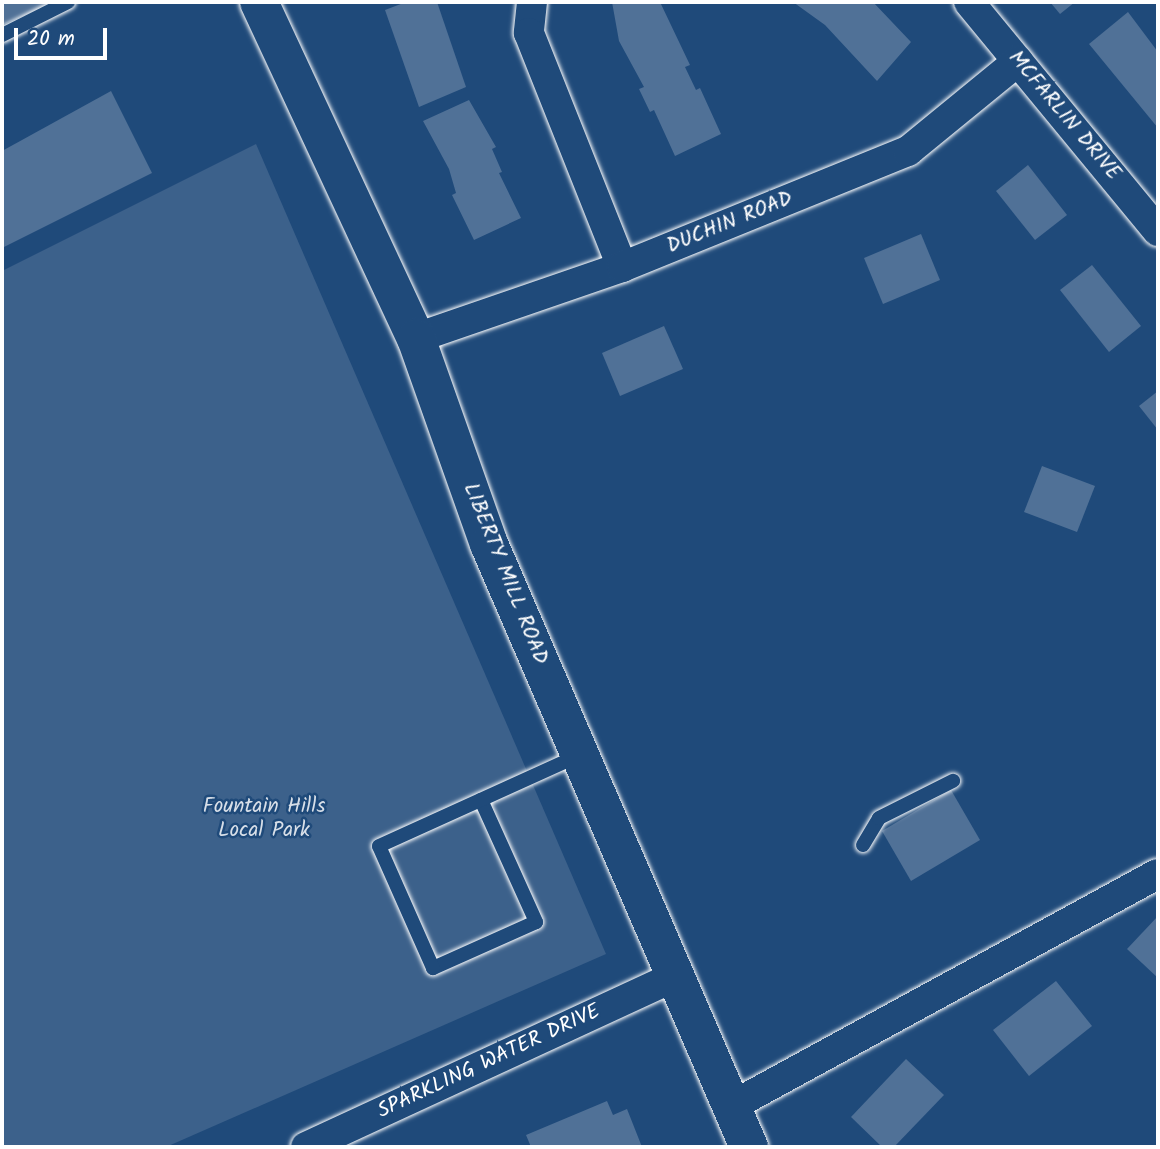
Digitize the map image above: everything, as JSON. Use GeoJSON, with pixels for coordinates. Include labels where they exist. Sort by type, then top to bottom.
{"type":"FeatureCollection","features":[{"type":"Feature","properties":{"kind":"street","name":"LIBERTY MILL ROAD"},"geometry":{"type":"LineString","coordinates":[[258,2],[416,338],[489,544],[672,978],[749,1147]]}},
{"type":"Feature","properties":{"kind":"street"},"geometry":{"type":"LineString","coordinates":[[532,2],[529,33],[622,267]]}},
{"type":"Feature","properties":{"kind":"street","name":"MCFARLIN DRIVE"},"geometry":{"type":"LineString","coordinates":[[969,2],[1158,231]]}},
{"type":"Feature","properties":{"kind":"street","name":"DUCHIN ROAD"},"geometry":{"type":"LineString","coordinates":[[416,338],[622,267],[908,151],[1018,61]]}},
{"type":"Feature","properties":{"kind":"street"},"geometry":{"type":"LineString","coordinates":[[730,1107],[1157,874]]}},
{"type":"Feature","properties":{"kind":"street","name":"SPARKLING WATER DRIVE"},"geometry":{"type":"LineString","coordinates":[[306,1147],[672,978]]}},
{"type":"Feature","properties":{"kind":"lane"},"geometry":{"type":"LineString","coordinates":[[2,35],[68,2]]}},
{"type":"Feature","properties":{"kind":"lane"},"geometry":{"type":"LineString","coordinates":[[481,800],[536,922],[433,968],[379,846],[578,755]]}},
{"type":"Feature","properties":{"kind":"lane"},"geometry":{"type":"LineString","coordinates":[[863,845],[879,818],[953,781]]}},
{"type":"Feature","properties":{"kind":"green space","name":"Fountain Hills Local Park"},"geometry":{"type":"Polygon","coordinates":[[[256,144],[606,954],[166,1147],[2,1147],[2,271],[256,144]]]}},
{"type":"Feature","properties":{"kind":"building"},"geometry":{"type":"Polygon","coordinates":[[[2,2],[55,2],[2,25],[2,2]]]}},
{"type":"Feature","properties":{"kind":"building"},"geometry":{"type":"Polygon","coordinates":[[[406,2],[437,2],[466,87],[419,107],[385,10],[406,2]]]}},
{"type":"Feature","properties":{"kind":"building"},"geometry":{"type":"Polygon","coordinates":[[[612,2],[660,2],[690,65],[685,67],[696,90],[700,88],[721,134],[675,156],[654,110],[650,112],[639,89],[644,87],[619,41],[612,2]]]}},
{"type":"Feature","properties":{"kind":"building"},"geometry":{"type":"Polygon","coordinates":[[[793,2],[873,2],[911,42],[877,81],[825,25],[793,2]]]}},
{"type":"Feature","properties":{"kind":"building"},"geometry":{"type":"Polygon","coordinates":[[[1050,2],[1075,2],[1060,14],[1050,2]]]}},
{"type":"Feature","properties":{"kind":"building"},"geometry":{"type":"Polygon","coordinates":[[[1128,12],[1158,52],[1158,128],[1089,44],[1128,12]]]}},
{"type":"Feature","properties":{"kind":"building"},"geometry":{"type":"Polygon","coordinates":[[[111,91],[152,173],[2,248],[2,151],[111,91]]]}},
{"type":"Feature","properties":{"kind":"building"},"geometry":{"type":"Polygon","coordinates":[[[469,100],[496,147],[492,149],[502,172],[499,173],[521,218],[474,240],[452,195],[456,193],[449,169],[423,121],[469,100]]]}},
{"type":"Feature","properties":{"kind":"building"},"geometry":{"type":"Polygon","coordinates":[[[1028,165],[1067,215],[1035,240],[996,191],[1028,165]]]}},
{"type":"Feature","properties":{"kind":"building"},"geometry":{"type":"Polygon","coordinates":[[[921,234],[940,280],[883,304],[864,258],[921,234]]]}},
{"type":"Feature","properties":{"kind":"building"},"geometry":{"type":"Polygon","coordinates":[[[1092,265],[1141,326],[1109,352],[1060,290],[1092,265]]]}},
{"type":"Feature","properties":{"kind":"building"},"geometry":{"type":"Polygon","coordinates":[[[664,326],[683,369],[620,396],[602,353],[664,326]]]}},
{"type":"Feature","properties":{"kind":"building"},"geometry":{"type":"Polygon","coordinates":[[[1158,391],[1158,430],[1139,406],[1158,391]]]}},
{"type":"Feature","properties":{"kind":"building"},"geometry":{"type":"Polygon","coordinates":[[[1042,466],[1095,486],[1077,532],[1024,512],[1042,466]]]}},
{"type":"Feature","properties":{"kind":"building"},"geometry":{"type":"Polygon","coordinates":[[[951,790],[980,840],[911,881],[882,831],[951,790]]]}},
{"type":"Feature","properties":{"kind":"building"},"geometry":{"type":"Polygon","coordinates":[[[1158,916],[1158,978],[1127,949],[1158,916]]]}},
{"type":"Feature","properties":{"kind":"building"},"geometry":{"type":"Polygon","coordinates":[[[1056,981],[1092,1026],[1029,1076],[993,1030],[1056,981]]]}},
{"type":"Feature","properties":{"kind":"building"},"geometry":{"type":"Polygon","coordinates":[[[906,1059],[944,1095],[894,1147],[882,1147],[851,1117],[906,1059]]]}},
{"type":"Feature","properties":{"kind":"building"},"geometry":{"type":"Polygon","coordinates":[[[607,1101],[613,1115],[627,1109],[642,1147],[531,1147],[526,1135],[607,1101]]]}}]}
